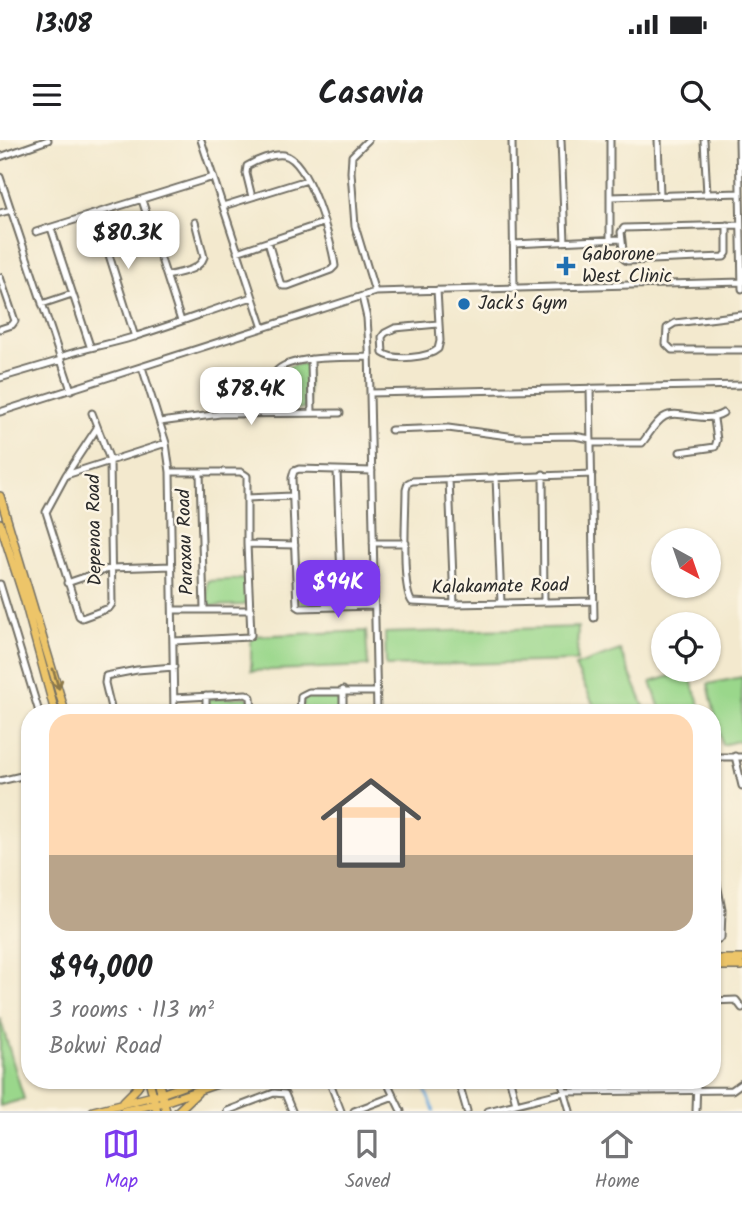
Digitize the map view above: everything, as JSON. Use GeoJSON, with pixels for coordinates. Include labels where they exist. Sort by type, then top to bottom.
{"type":"FeatureCollection","features":[{"type":"Feature","properties":{"kind":"main road"},"geometry":{"type":"LineString","coordinates":[[0,496],[6,541],[53,704]]}},
{"type":"Feature","properties":{"kind":"main road"},"geometry":{"type":"LineString","coordinates":[[0,523],[62,704]]}},
{"type":"Feature","properties":{"kind":"main road"},"geometry":{"type":"LineString","coordinates":[[721,959],[742,959]]}},
{"type":"Feature","properties":{"kind":"main road"},"geometry":{"type":"LineString","coordinates":[[721,966],[742,966]]}},
{"type":"Feature","properties":{"kind":"main road"},"geometry":{"type":"LineString","coordinates":[[127,1109],[137,1089]]}},
{"type":"Feature","properties":{"kind":"main road"},"geometry":{"type":"LineString","coordinates":[[158,1101],[182,1089]]}},
{"type":"Feature","properties":{"kind":"main road"},"geometry":{"type":"LineString","coordinates":[[93,1111],[127,1109],[203,1089]]}},
{"type":"Feature","properties":{"kind":"main road"},"geometry":{"type":"LineString","coordinates":[[178,1111],[200,1090]]}},
{"type":"Feature","properties":{"kind":"main road"},"geometry":{"type":"LineString","coordinates":[[158,1101],[166,1111]]}},
{"type":"Feature","properties":{"kind":"street"},"geometry":{"type":"LineString","coordinates":[[0,157],[48,140]]}},
{"type":"Feature","properties":{"kind":"street"},"geometry":{"type":"LineString","coordinates":[[201,140],[263,328]]}},
{"type":"Feature","properties":{"kind":"street"},"geometry":{"type":"LineString","coordinates":[[368,140],[352,156],[351,172],[355,226],[375,292]]}},
{"type":"Feature","properties":{"kind":"street"},"geometry":{"type":"LineString","coordinates":[[512,140],[514,288]]}},
{"type":"Feature","properties":{"kind":"street"},"geometry":{"type":"LineString","coordinates":[[561,140],[565,242]]}},
{"type":"Feature","properties":{"kind":"street"},"geometry":{"type":"LineString","coordinates":[[610,140],[610,239]]}},
{"type":"Feature","properties":{"kind":"street"},"geometry":{"type":"LineString","coordinates":[[657,140],[660,195]]}},
{"type":"Feature","properties":{"kind":"street"},"geometry":{"type":"LineString","coordinates":[[704,140],[707,194]]}},
{"type":"Feature","properties":{"kind":"street"},"geometry":{"type":"LineString","coordinates":[[738,140],[742,289]]}},
{"type":"Feature","properties":{"kind":"street"},"geometry":{"type":"LineString","coordinates":[[252,197],[246,173],[247,166],[278,155],[290,158],[307,180],[323,223],[334,267],[288,286],[280,282],[268,242]]}},
{"type":"Feature","properties":{"kind":"street"},"geometry":{"type":"LineString","coordinates":[[0,177],[71,390]]}},
{"type":"Feature","properties":{"kind":"street"},"geometry":{"type":"LineString","coordinates":[[36,232],[213,177]]}},
{"type":"Feature","properties":{"kind":"street"},"geometry":{"type":"LineString","coordinates":[[223,206],[307,180]]}},
{"type":"Feature","properties":{"kind":"street"},"geometry":{"type":"LineString","coordinates":[[611,197],[740,193]]}},
{"type":"Feature","properties":{"kind":"street"},"geometry":{"type":"LineString","coordinates":[[142,200],[181,321]]}},
{"type":"Feature","properties":{"kind":"street"},"geometry":{"type":"LineString","coordinates":[[0,214],[11,210]]}},
{"type":"Feature","properties":{"kind":"street"},"geometry":{"type":"LineString","coordinates":[[96,214],[135,337]]}},
{"type":"Feature","properties":{"kind":"street"},"geometry":{"type":"LineString","coordinates":[[167,276],[197,267],[203,261],[195,222]]}},
{"type":"Feature","properties":{"kind":"street"},"geometry":{"type":"LineString","coordinates":[[237,252],[323,223]]}},
{"type":"Feature","properties":{"kind":"street"},"geometry":{"type":"LineString","coordinates":[[727,225],[727,253],[718,259],[625,260],[621,239],[624,228],[727,225],[740,225]]}},
{"type":"Feature","properties":{"kind":"street"},"geometry":{"type":"LineString","coordinates":[[51,228],[90,346]]}},
{"type":"Feature","properties":{"kind":"street"},"geometry":{"type":"LineString","coordinates":[[513,244],[621,239]]}},
{"type":"Feature","properties":{"kind":"street"},"geometry":{"type":"LineString","coordinates":[[0,277],[15,321],[12,325],[0,329]]}},
{"type":"Feature","properties":{"kind":"street"},"geometry":{"type":"LineString","coordinates":[[0,412],[375,292],[742,282]]}},
{"type":"Feature","properties":{"kind":"street"},"geometry":{"type":"LineString","coordinates":[[436,290],[438,324],[439,345],[431,354],[389,357],[383,353],[382,337],[391,329],[438,324]]}},
{"type":"Feature","properties":{"kind":"street"},"geometry":{"type":"LineString","coordinates":[[42,304],[72,294]]}},
{"type":"Feature","properties":{"kind":"street"},"geometry":{"type":"LineString","coordinates":[[0,378],[90,346],[99,347],[135,337],[252,297]]}},
{"type":"Feature","properties":{"kind":"street"},"geometry":{"type":"LineString","coordinates":[[362,297],[367,318],[369,357],[377,704]]}},
{"type":"Feature","properties":{"kind":"street"},"geometry":{"type":"LineString","coordinates":[[742,315],[675,323],[667,328],[666,344],[672,350],[742,350]]}},
{"type":"Feature","properties":{"kind":"street"},"geometry":{"type":"LineString","coordinates":[[275,413],[274,374],[292,363],[312,359],[369,357]]}},
{"type":"Feature","properties":{"kind":"street"},"geometry":{"type":"LineString","coordinates":[[312,359],[312,413]]}},
{"type":"Feature","properties":{"kind":"street"},"geometry":{"type":"LineString","coordinates":[[142,367],[166,443],[170,472],[174,704]]}},
{"type":"Feature","properties":{"kind":"street"},"geometry":{"type":"LineString","coordinates":[[219,378],[219,414]]}},
{"type":"Feature","properties":{"kind":"street"},"geometry":{"type":"LineString","coordinates":[[370,393],[742,385]]}},
{"type":"Feature","properties":{"kind":"street"},"geometry":{"type":"LineString","coordinates":[[590,388],[594,618]]}},
{"type":"Feature","properties":{"kind":"street","name":"Depenoa Road"},"geometry":{"type":"LineString","coordinates":[[67,583],[81,618],[111,607],[110,460],[92,413]]}},
{"type":"Feature","properties":{"kind":"street"},"geometry":{"type":"LineString","coordinates":[[160,422],[219,414],[340,413]]}},
{"type":"Feature","properties":{"kind":"street"},"geometry":{"type":"LineString","coordinates":[[391,430],[448,428],[516,437],[574,436],[591,441],[642,443],[659,421],[668,415],[714,419],[723,413]]}},
{"type":"Feature","properties":{"kind":"street"},"geometry":{"type":"LineString","coordinates":[[680,452],[715,446],[717,440],[714,419]]}},
{"type":"Feature","properties":{"kind":"street"},"geometry":{"type":"LineString","coordinates":[[97,428],[66,475],[46,512],[67,583],[111,568],[172,566]]}},
{"type":"Feature","properties":{"kind":"street"},"geometry":{"type":"LineString","coordinates":[[66,475],[166,443]]}},
{"type":"Feature","properties":{"kind":"street"},"geometry":{"type":"LineString","coordinates":[[372,471],[296,470],[292,478],[292,496],[296,602],[300,608],[374,606]]}},
{"type":"Feature","properties":{"kind":"street"},"geometry":{"type":"LineString","coordinates":[[337,471],[342,607]]}},
{"type":"Feature","properties":{"kind":"street"},"geometry":{"type":"LineString","coordinates":[[170,472],[246,474],[251,610],[250,637],[174,641]]}},
{"type":"Feature","properties":{"kind":"street","name":"Paraxau Road"},"geometry":{"type":"LineString","coordinates":[[200,473],[204,609]]}},
{"type":"Feature","properties":{"kind":"street"},"geometry":{"type":"LineString","coordinates":[[543,474],[544,602]]}},
{"type":"Feature","properties":{"kind":"street"},"geometry":{"type":"LineString","coordinates":[[373,543],[406,543],[406,490],[412,481],[592,474]]}},
{"type":"Feature","properties":{"kind":"street"},"geometry":{"type":"LineString","coordinates":[[496,477],[500,603]]}},
{"type":"Feature","properties":{"kind":"street"},"geometry":{"type":"LineString","coordinates":[[449,479],[454,604]]}},
{"type":"Feature","properties":{"kind":"street"},"geometry":{"type":"LineString","coordinates":[[247,498],[292,496]]}},
{"type":"Feature","properties":{"kind":"street","name":"Kalakamate Road"},"geometry":{"type":"LineString","coordinates":[[406,543],[409,599],[417,604],[594,601]]}},
{"type":"Feature","properties":{"kind":"street"},"geometry":{"type":"LineString","coordinates":[[247,544],[295,545]]}},
{"type":"Feature","properties":{"kind":"street"},"geometry":{"type":"LineString","coordinates":[[0,584],[37,704]]}},
{"type":"Feature","properties":{"kind":"street"},"geometry":{"type":"LineString","coordinates":[[173,610],[251,610]]}},
{"type":"Feature","properties":{"kind":"street"},"geometry":{"type":"LineString","coordinates":[[110,704],[106,676],[174,667]]}},
{"type":"Feature","properties":{"kind":"street"},"geometry":{"type":"LineString","coordinates":[[300,704],[304,693],[343,690],[377,692]]}},
{"type":"Feature","properties":{"kind":"street"},"geometry":{"type":"LineString","coordinates":[[343,690],[343,704]]}},
{"type":"Feature","properties":{"kind":"street"},"geometry":{"type":"LineString","coordinates":[[174,698],[248,695],[251,704]]}},
{"type":"Feature","properties":{"kind":"street"},"geometry":{"type":"LineString","coordinates":[[206,696],[206,704]]}},
{"type":"Feature","properties":{"kind":"street"},"geometry":{"type":"LineString","coordinates":[[734,756],[742,786]]}},
{"type":"Feature","properties":{"kind":"street"},"geometry":{"type":"LineString","coordinates":[[721,757],[742,757]]}},
{"type":"Feature","properties":{"kind":"street"},"geometry":{"type":"LineString","coordinates":[[0,781],[21,776]]}},
{"type":"Feature","properties":{"kind":"street"},"geometry":{"type":"LineString","coordinates":[[721,904],[721,938]]}},
{"type":"Feature","properties":{"kind":"street"},"geometry":{"type":"LineString","coordinates":[[721,1001],[736,1000],[742,1008]]}},
{"type":"Feature","properties":{"kind":"street"},"geometry":{"type":"LineString","coordinates":[[488,1111],[564,1092],[733,1090],[742,1083]]}},
{"type":"Feature","properties":{"kind":"street"},"geometry":{"type":"LineString","coordinates":[[332,1089],[341,1111]]}},
{"type":"Feature","properties":{"kind":"street"},"geometry":{"type":"LineString","coordinates":[[390,1089],[401,1111]]}},
{"type":"Feature","properties":{"kind":"street"},"geometry":{"type":"LineString","coordinates":[[461,1089],[467,1111]]}},
{"type":"Feature","properties":{"kind":"street"},"geometry":{"type":"LineString","coordinates":[[512,1089],[516,1103]]}},
{"type":"Feature","properties":{"kind":"street"},"geometry":{"type":"LineString","coordinates":[[563,1089],[570,1111]]}},
{"type":"Feature","properties":{"kind":"street"},"geometry":{"type":"LineString","coordinates":[[696,1111],[697,1091]]}},
{"type":"Feature","properties":{"kind":"street"},"geometry":{"type":"LineString","coordinates":[[227,1111],[274,1093],[281,1093],[288,1099],[292,1111]]}},
{"type":"Feature","properties":{"kind":"street"},"geometry":{"type":"LineString","coordinates":[[354,1111],[394,1096]]}},
{"type":"Feature","properties":{"kind":"green space"},"geometry":{"type":"Polygon","coordinates":[[[309,363],[308,408],[276,411],[276,383],[281,371],[287,367],[309,363]]]}},
{"type":"Feature","properties":{"kind":"green space"},"geometry":{"type":"Polygon","coordinates":[[[336,577],[338,604],[301,606],[298,580],[336,577]]]}},
{"type":"Feature","properties":{"kind":"green space"},"geometry":{"type":"Polygon","coordinates":[[[245,579],[246,603],[207,606],[207,581],[245,579]]]}},
{"type":"Feature","properties":{"kind":"green space"},"geometry":{"type":"Polygon","coordinates":[[[578,627],[577,661],[386,666],[385,633],[578,627]]]}},
{"type":"Feature","properties":{"kind":"green space"},"geometry":{"type":"Polygon","coordinates":[[[366,631],[368,666],[251,671],[251,636],[366,631]]]}},
{"type":"Feature","properties":{"kind":"green space"},"geometry":{"type":"Polygon","coordinates":[[[620,650],[643,704],[593,704],[575,666],[620,650]]]}},
{"type":"Feature","properties":{"kind":"green space"},"geometry":{"type":"Polygon","coordinates":[[[742,677],[742,740],[722,745],[721,704],[713,704],[708,684],[742,677]]]}},
{"type":"Feature","properties":{"kind":"green space"},"geometry":{"type":"Polygon","coordinates":[[[651,682],[692,682],[699,704],[658,704],[651,682]]]}},
{"type":"Feature","properties":{"kind":"green space"},"geometry":{"type":"Polygon","coordinates":[[[339,694],[340,704],[303,704],[304,696],[339,694]]]}},
{"type":"Feature","properties":{"kind":"green space"},"geometry":{"type":"Polygon","coordinates":[[[246,697],[249,698],[249,704],[207,704],[206,699],[246,697]]]}},
{"type":"Feature","properties":{"kind":"green space"},"geometry":{"type":"Polygon","coordinates":[[[0,1018],[24,1099],[0,1106],[0,1018]]]}},
{"type":"Feature","properties":{"kind":"waterway"},"geometry":{"type":"LineString","coordinates":[[425,1089],[434,1111]]}},
{"type":"Feature","properties":{"kind":"place","name":"Gaborone West Clinic"},"geometry":{"type":"Point","coordinates":[566,266]}},
{"type":"Feature","properties":{"kind":"place","name":"Jack's Gym"},"geometry":{"type":"Point","coordinates":[464,304]}}]}
